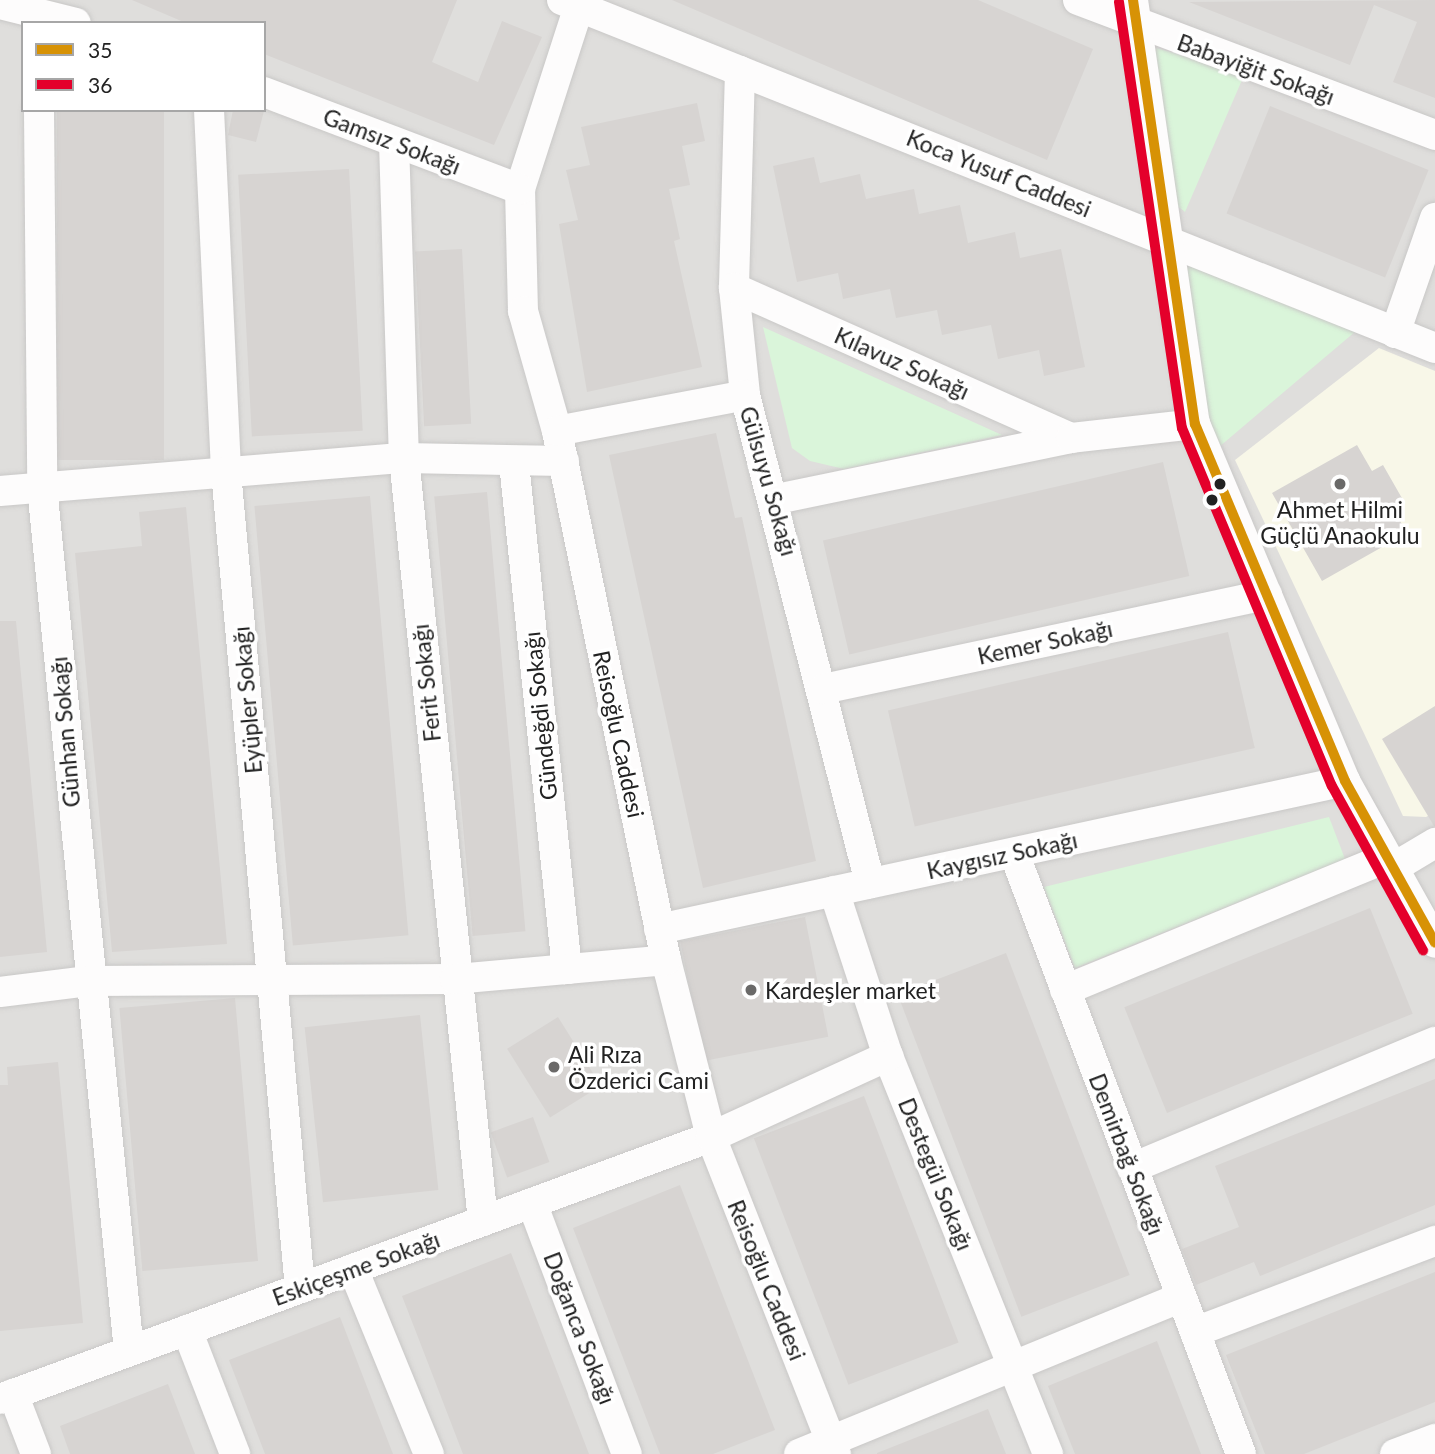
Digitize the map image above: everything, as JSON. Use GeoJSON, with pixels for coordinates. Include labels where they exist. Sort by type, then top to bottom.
{"type":"FeatureCollection","features":[{"type":"Feature","properties":{"kind":"street","name":"Babayiğit Sokağı"},"geometry":{"type":"LineString","coordinates":[[1079,0],[1133,12],[1435,135]]}},
{"type":"Feature","properties":{"kind":"street","name":"Koca Yusuf Caddesi"},"geometry":{"type":"LineString","coordinates":[[574,2],[740,71],[1435,348]]}},
{"type":"Feature","properties":{"kind":"street","name":"Reisoğlu Caddesi"},"geometry":{"type":"LineString","coordinates":[[574,2],[520,189],[523,311],[564,461],[659,929],[711,1137],[834,1448]]}},
{"type":"Feature","properties":{"kind":"street"},"geometry":{"type":"LineString","coordinates":[[0,4],[39,11],[70,21]]}},
{"type":"Feature","properties":{"kind":"street"},"geometry":{"type":"LineString","coordinates":[[1133,12],[1195,424],[1345,781],[1435,943]]}},
{"type":"Feature","properties":{"kind":"street","name":"Gülsuyu Sokağı"},"geometry":{"type":"LineString","coordinates":[[740,71],[734,288],[745,395],[776,499],[870,884]]}},
{"type":"Feature","properties":{"kind":"street","name":"Gamsız Sokağı"},"geometry":{"type":"LineString","coordinates":[[266,94],[520,189]]}},
{"type":"Feature","properties":{"kind":"street","name":"Günhan Sokağı"},"geometry":{"type":"LineString","coordinates":[[39,112],[42,487],[88,982],[129,1351]]}},
{"type":"Feature","properties":{"kind":"street","name":"Eyüpler Sokağı"},"geometry":{"type":"LineString","coordinates":[[209,112],[226,472],[300,1289]]}},
{"type":"Feature","properties":{"kind":"street","name":"Ferit Sokağı"},"geometry":{"type":"LineString","coordinates":[[394,142],[404,458],[455,979],[482,1221]]}},
{"type":"Feature","properties":{"kind":"street"},"geometry":{"type":"LineString","coordinates":[[1395,332],[1435,218]]}},
{"type":"Feature","properties":{"kind":"street","name":"Kılavuz Sokağı"},"geometry":{"type":"LineString","coordinates":[[734,288],[1071,438]]}},
{"type":"Feature","properties":{"kind":"street"},"geometry":{"type":"LineString","coordinates":[[557,431],[745,395]]}},
{"type":"Feature","properties":{"kind":"street"},"geometry":{"type":"LineString","coordinates":[[776,499],[1071,438],[1195,424]]}},
{"type":"Feature","properties":{"kind":"street"},"geometry":{"type":"LineString","coordinates":[[0,491],[404,458],[514,463],[564,461]]}},
{"type":"Feature","properties":{"kind":"street","name":"Gündeğdi Sokağı"},"geometry":{"type":"LineString","coordinates":[[514,463],[566,969]]}},
{"type":"Feature","properties":{"kind":"street","name":"Kemer Sokağı"},"geometry":{"type":"LineString","coordinates":[[823,689],[1267,595]]}},
{"type":"Feature","properties":{"kind":"street","name":"Kaygısız Sokağı"},"geometry":{"type":"LineString","coordinates":[[659,929],[1345,781]]}},
{"type":"Feature","properties":{"kind":"street"},"geometry":{"type":"LineString","coordinates":[[1065,990],[1435,843]]}},
{"type":"Feature","properties":{"kind":"street","name":"Demirbağ Sokağı"},"geometry":{"type":"LineString","coordinates":[[1014,853],[1241,1454]]}},
{"type":"Feature","properties":{"kind":"street","name":"Destegül Sokağı"},"geometry":{"type":"LineString","coordinates":[[835,891],[888,1056],[1015,1366],[1048,1454]]}},
{"type":"Feature","properties":{"kind":"street"},"geometry":{"type":"LineString","coordinates":[[0,992],[88,982],[455,979],[666,960]]}},
{"type":"Feature","properties":{"kind":"street"},"geometry":{"type":"LineString","coordinates":[[1132,1168],[1435,1042]]}},
{"type":"Feature","properties":{"kind":"street","name":"Eskiçeşme Sokağı"},"geometry":{"type":"LineString","coordinates":[[7,1397],[711,1137],[888,1056]]}},
{"type":"Feature","properties":{"kind":"street","name":"Doğanca Sokağı"},"geometry":{"type":"LineString","coordinates":[[532,1203],[627,1454]]}},
{"type":"Feature","properties":{"kind":"street"},"geometry":{"type":"LineString","coordinates":[[1195,1332],[1435,1241]]}},
{"type":"Feature","properties":{"kind":"street"},"geometry":{"type":"LineString","coordinates":[[353,1269],[429,1454]]}},
{"type":"Feature","properties":{"kind":"street"},"geometry":{"type":"LineString","coordinates":[[799,1454],[834,1448],[1015,1366],[1181,1297]]}},
{"type":"Feature","properties":{"kind":"street"},"geometry":{"type":"LineString","coordinates":[[187,1330],[236,1454]]}},
{"type":"Feature","properties":{"kind":"street"},"geometry":{"type":"LineString","coordinates":[[7,1397],[36,1454]]}},
{"type":"Feature","properties":{"kind":"street"},"geometry":{"type":"LineString","coordinates":[[1395,1454],[1435,1439]]}},
{"type":"Feature","properties":{"kind":"shaded area"},"geometry":{"type":"Polygon","coordinates":[[[0,0],[1435,0],[1435,1454],[0,1454],[0,0]]]}},
{"type":"Feature","properties":{"kind":"shaded area"},"geometry":{"type":"Polygon","coordinates":[[[1379,348],[1435,371],[1435,812],[1426,817],[1403,816],[1235,460],[1379,348]]]}},
{"type":"Feature","properties":{"kind":"green space"},"geometry":{"type":"Polygon","coordinates":[[[1149,46],[1245,73],[1185,212],[1175,204],[1149,46]]]}},
{"type":"Feature","properties":{"kind":"green space"},"geometry":{"type":"Polygon","coordinates":[[[1175,256],[1356,331],[1219,447],[1199,404],[1175,256]]]}},
{"type":"Feature","properties":{"kind":"green space"},"geometry":{"type":"Polygon","coordinates":[[[763,327],[1002,435],[844,469],[810,461],[792,448],[763,327]]]}},
{"type":"Feature","properties":{"kind":"green space"},"geometry":{"type":"Polygon","coordinates":[[[1329,817],[1345,859],[1075,968],[1044,887],[1329,817]]]}},
{"type":"Feature","properties":{"kind":"building"},"geometry":{"type":"Polygon","coordinates":[[[132,0],[457,0],[432,62],[478,82],[502,21],[542,37],[494,145],[266,55],[266,21],[181,21],[132,0]]]}},
{"type":"Feature","properties":{"kind":"building"},"geometry":{"type":"Polygon","coordinates":[[[672,0],[978,0],[1093,49],[1047,160],[672,0]]]}},
{"type":"Feature","properties":{"kind":"building"},"geometry":{"type":"Polygon","coordinates":[[[1435,0],[1435,98],[1393,82],[1417,22],[1374,5],[1350,65],[1189,2],[1435,0]]]}},
{"type":"Feature","properties":{"kind":"building"},"geometry":{"type":"Polygon","coordinates":[[[697,103],[705,141],[682,146],[690,185],[669,189],[680,239],[674,241],[702,367],[587,392],[559,224],[578,220],[566,170],[590,165],[581,127],[697,103]]]}},
{"type":"Feature","properties":{"kind":"building"},"geometry":{"type":"Polygon","coordinates":[[[1270,106],[1429,170],[1385,278],[1227,214],[1270,106]]]}},
{"type":"Feature","properties":{"kind":"building"},"geometry":{"type":"Polygon","coordinates":[[[57,112],[164,112],[164,460],[57,460],[57,112]]]}},
{"type":"Feature","properties":{"kind":"building"},"geometry":{"type":"Polygon","coordinates":[[[233,112],[264,112],[256,142],[228,135],[233,112]]]}},
{"type":"Feature","properties":{"kind":"building"},"geometry":{"type":"Polygon","coordinates":[[[814,157],[820,183],[860,174],[866,199],[914,189],[919,214],[960,205],[968,243],[1015,232],[1020,258],[1061,249],[1085,367],[1044,376],[1039,350],[998,359],[991,325],[942,335],[937,310],[896,318],[890,289],[843,299],[838,273],[797,282],[773,166],[814,157]]]}},
{"type":"Feature","properties":{"kind":"building"},"geometry":{"type":"Polygon","coordinates":[[[349,169],[363,431],[252,436],[238,175],[349,169]]]}},
{"type":"Feature","properties":{"kind":"building"},"geometry":{"type":"Polygon","coordinates":[[[462,249],[471,424],[424,426],[415,251],[462,249]]]}},
{"type":"Feature","properties":{"kind":"building"},"geometry":{"type":"Polygon","coordinates":[[[716,433],[735,518],[742,517],[816,861],[703,888],[609,455],[716,433]]]}},
{"type":"Feature","properties":{"kind":"building"},"geometry":{"type":"Polygon","coordinates":[[[1357,445],[1372,471],[1383,465],[1403,500],[1392,507],[1407,533],[1322,581],[1272,493],[1357,445]]]}},
{"type":"Feature","properties":{"kind":"building"},"geometry":{"type":"Polygon","coordinates":[[[1163,462],[1189,576],[849,655],[823,541],[1163,462]]]}},
{"type":"Feature","properties":{"kind":"building"},"geometry":{"type":"Polygon","coordinates":[[[487,492],[525,931],[473,936],[434,497],[487,492]]]}},
{"type":"Feature","properties":{"kind":"building"},"geometry":{"type":"Polygon","coordinates":[[[370,496],[408,935],[293,945],[254,506],[370,496]]]}},
{"type":"Feature","properties":{"kind":"building"},"geometry":{"type":"Polygon","coordinates":[[[186,507],[227,944],[112,952],[75,553],[142,546],[139,512],[186,507]]]}},
{"type":"Feature","properties":{"kind":"building"},"geometry":{"type":"Polygon","coordinates":[[[0,621],[16,621],[47,952],[0,957],[0,621]]]}},
{"type":"Feature","properties":{"kind":"building"},"geometry":{"type":"Polygon","coordinates":[[[1228,632],[1255,748],[915,826],[888,711],[1228,632]]]}},
{"type":"Feature","properties":{"kind":"building"},"geometry":{"type":"Polygon","coordinates":[[[1435,706],[1435,826],[1434,826],[1382,739],[1435,706]]]}},
{"type":"Feature","properties":{"kind":"building"},"geometry":{"type":"Polygon","coordinates":[[[1370,908],[1413,1014],[1167,1113],[1124,1007],[1370,908]]]}},
{"type":"Feature","properties":{"kind":"building","name":"Kardeşler market"},"geometry":{"type":"Polygon","coordinates":[[[805,917],[828,1037],[704,1061],[680,941],[805,917]]]}},
{"type":"Feature","properties":{"kind":"building"},"geometry":{"type":"Polygon","coordinates":[[[1006,953],[1130,1275],[1021,1317],[898,995],[1006,953]]]}},
{"type":"Feature","properties":{"kind":"building"},"geometry":{"type":"Polygon","coordinates":[[[235,998],[258,1261],[142,1271],[119,1008],[235,998]]]}},
{"type":"Feature","properties":{"kind":"building"},"geometry":{"type":"Polygon","coordinates":[[[420,1015],[438,1190],[323,1202],[305,1027],[420,1015]]]}},
{"type":"Feature","properties":{"kind":"building","name":"Ali Rıza Özderici Cami"},"geometry":{"type":"Polygon","coordinates":[[[558,1017],[601,1086],[550,1117],[507,1049],[558,1017]]]}},
{"type":"Feature","properties":{"kind":"building"},"geometry":{"type":"Polygon","coordinates":[[[58,1062],[83,1323],[0,1331],[0,1085],[8,1085],[7,1067],[58,1062]]]}},
{"type":"Feature","properties":{"kind":"building"},"geometry":{"type":"Polygon","coordinates":[[[1435,1079],[1435,1205],[1260,1276],[1254,1262],[1196,1285],[1182,1249],[1239,1227],[1215,1166],[1435,1079]]]}},
{"type":"Feature","properties":{"kind":"building"},"geometry":{"type":"Polygon","coordinates":[[[864,1096],[959,1342],[848,1385],[754,1138],[864,1096]]]}},
{"type":"Feature","properties":{"kind":"building"},"geometry":{"type":"Polygon","coordinates":[[[533,1117],[549,1162],[507,1177],[491,1132],[533,1117]]]}},
{"type":"Feature","properties":{"kind":"building"},"geometry":{"type":"Polygon","coordinates":[[[680,1185],[775,1430],[713,1454],[660,1454],[573,1228],[680,1185]]]}},
{"type":"Feature","properties":{"kind":"building"},"geometry":{"type":"Polygon","coordinates":[[[511,1253],[589,1454],[463,1454],[402,1296],[511,1253]]]}},
{"type":"Feature","properties":{"kind":"building"},"geometry":{"type":"Polygon","coordinates":[[[1435,1272],[1435,1402],[1304,1454],[1265,1454],[1226,1355],[1435,1272]]]}},
{"type":"Feature","properties":{"kind":"building"},"geometry":{"type":"Polygon","coordinates":[[[340,1317],[393,1454],[265,1454],[229,1360],[340,1317]]]}},
{"type":"Feature","properties":{"kind":"building"},"geometry":{"type":"Polygon","coordinates":[[[1157,1341],[1201,1454],[1075,1454],[1048,1386],[1157,1341]]]}},
{"type":"Feature","properties":{"kind":"building"},"geometry":{"type":"Polygon","coordinates":[[[168,1384],[195,1454],[70,1454],[60,1426],[168,1384]]]}},
{"type":"Feature","properties":{"kind":"building"},"geometry":{"type":"Polygon","coordinates":[[[988,1409],[1006,1454],[877,1454],[877,1453],[988,1409]]]}},
{"type":"Feature","properties":{"kind":"transit line","name":"35"},"geometry":{"type":"LineString","coordinates":[[1133,0],[1195,424],[1345,781],[1435,943]]}},
{"type":"Feature","properties":{"kind":"transit line","name":"36"},"geometry":{"type":"LineString","coordinates":[[1119,2],[1182,428],[1332,786],[1423,950]]}},
{"type":"Feature","properties":{"kind":"place","name":"Ahmet Hilmi Güçlü Anaokulu"},"geometry":{"type":"Point","coordinates":[1340,484]}},
{"type":"Feature","properties":{"kind":"place","name":"Kardeşler market"},"geometry":{"type":"Point","coordinates":[751,990]}},
{"type":"Feature","properties":{"kind":"place","name":"Ali Rıza Özderici Cami"},"geometry":{"type":"Point","coordinates":[554,1067]}}]}
